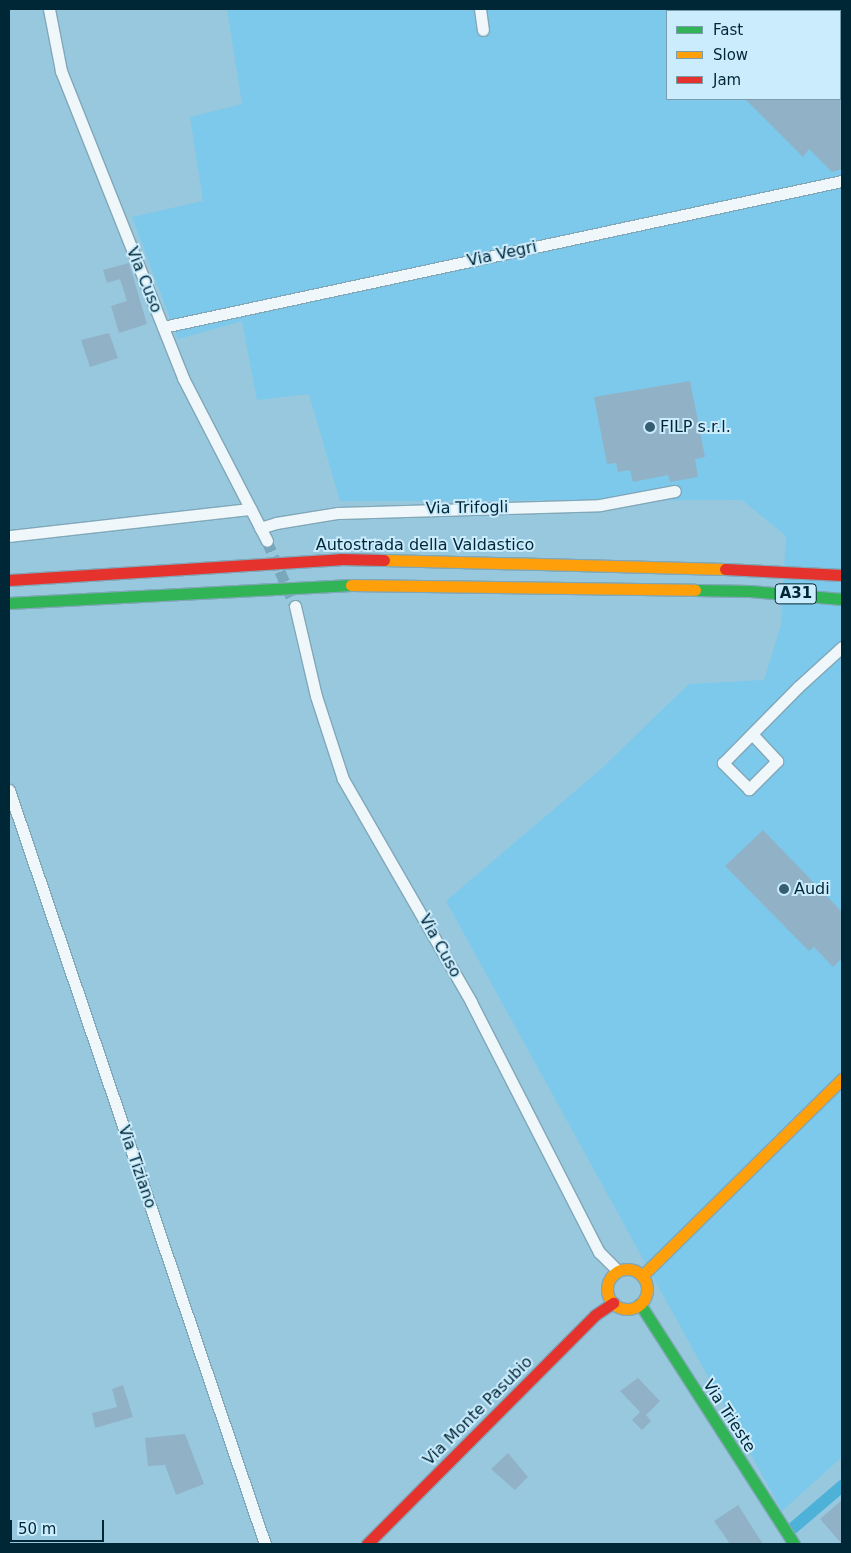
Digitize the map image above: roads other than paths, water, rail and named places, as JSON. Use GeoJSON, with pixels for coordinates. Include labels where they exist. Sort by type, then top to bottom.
{"type":"FeatureCollection","features":[{"type":"Feature","properties":{"kind":"main road","name":"Autostrada della Valdastico"},"geometry":{"type":"LineString","coordinates":[[9,580],[340,559],[624,563],[842,576]]}},
{"type":"Feature","properties":{"kind":"main road","name":"A31"},"geometry":{"type":"LineString","coordinates":[[9,603],[319,585],[750,591],[842,599]]}},
{"type":"Feature","properties":{"kind":"main road"},"geometry":{"type":"LineString","coordinates":[[642,1276],[842,1079]]}},
{"type":"Feature","properties":{"kind":"main road"},"geometry":{"type":"LineString","coordinates":[[631,1270],[642,1276],[646,1293],[640,1304],[629,1309],[613,1303],[607,1286],[618,1271],[631,1270]]}},
{"type":"Feature","properties":{"kind":"main road","name":"Via Monte Pasubio"},"geometry":{"type":"LineString","coordinates":[[367,1544],[595,1316],[613,1303]]}},
{"type":"Feature","properties":{"kind":"main road","name":"Via Trieste"},"geometry":{"type":"LineString","coordinates":[[640,1304],[794,1544]]}},
{"type":"Feature","properties":{"kind":"street","name":"Via Cuso"},"geometry":{"type":"LineString","coordinates":[[49,9],[61,71],[183,378],[267,541]]}},
{"type":"Feature","properties":{"kind":"street"},"geometry":{"type":"LineString","coordinates":[[480,9],[484,30]]}},
{"type":"Feature","properties":{"kind":"street","name":"Via Vegri"},"geometry":{"type":"LineString","coordinates":[[163,326],[842,181]]}},
{"type":"Feature","properties":{"kind":"street","name":"Via Trifogli"},"geometry":{"type":"LineString","coordinates":[[260,528],[338,513],[600,505],[674,491]]}},
{"type":"Feature","properties":{"kind":"street"},"geometry":{"type":"LineString","coordinates":[[9,536],[250,509]]}},
{"type":"Feature","properties":{"kind":"street","name":"Via Cuso"},"geometry":{"type":"LineString","coordinates":[[295,606],[316,696],[343,779],[471,1002],[599,1252],[618,1271]]}},
{"type":"Feature","properties":{"kind":"street"},"geometry":{"type":"LineString","coordinates":[[752,734],[778,761],[749,789],[723,763],[752,734],[842,647]]}},
{"type":"Feature","properties":{"kind":"street","name":"Via Tiziano"},"geometry":{"type":"LineString","coordinates":[[9,790],[265,1544]]}},
{"type":"Feature","properties":{"kind":"waterway"},"geometry":{"type":"LineString","coordinates":[[793,1528],[842,1486]]}},
{"type":"Feature","properties":{"kind":"tunnel"},"geometry":{"type":"LineString","coordinates":[[267,541],[295,606]]}},
{"type":"Feature","properties":{"kind":"place","name":"FILP s.r.l."},"geometry":{"type":"Point","coordinates":[650,427]}},
{"type":"Feature","properties":{"kind":"place","name":"Audi"},"geometry":{"type":"Point","coordinates":[784,889]}}]}
